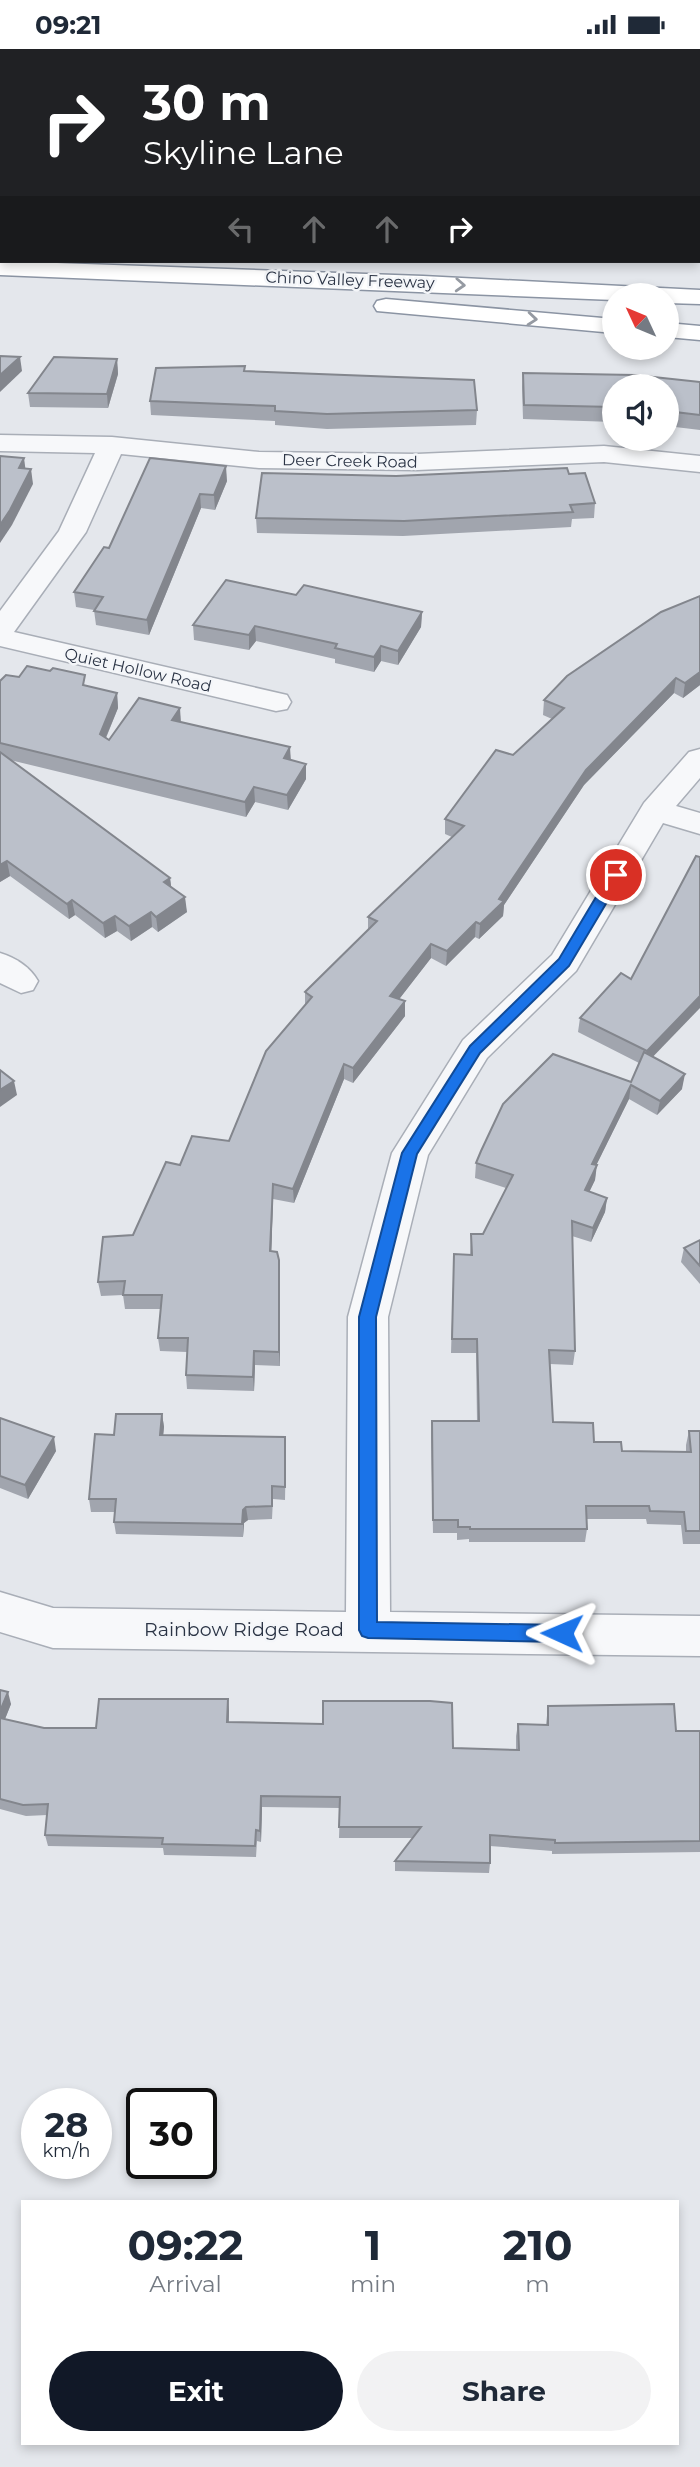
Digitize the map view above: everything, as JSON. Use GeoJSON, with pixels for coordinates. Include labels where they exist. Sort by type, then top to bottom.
{"type":"FeatureCollection","features":[{"type":"Feature","properties":{"kind":"highway","name":"Chino Valley Freeway"},"geometry":{"type":"LineString","coordinates":[[0,270],[423,283],[700,297]]}},
{"type":"Feature","properties":{"kind":"highway"},"geometry":{"type":"LineString","coordinates":[[0,270],[602,325]]}},
{"type":"Feature","properties":{"kind":"highway"},"geometry":{"type":"LineString","coordinates":[[679,331],[700,333]]}},
{"type":"Feature","properties":{"kind":"street","name":"Deer Creek Road"},"geometry":{"type":"LineString","coordinates":[[0,443],[112,445],[259,460],[417,462],[604,454],[700,464]]}},
{"type":"Feature","properties":{"kind":"street"},"geometry":{"type":"LineString","coordinates":[[0,631],[72,532],[112,445]]}},
{"type":"Feature","properties":{"kind":"street","name":"Quiet Hollow Road"},"geometry":{"type":"LineString","coordinates":[[0,637],[276,702]]}},
{"type":"Feature","properties":{"kind":"street"},"geometry":{"type":"LineString","coordinates":[[368,1630],[368,1317],[410,1153],[475,1049],[564,963],[655,810],[700,759]]}},
{"type":"Feature","properties":{"kind":"street"},"geometry":{"type":"LineString","coordinates":[[655,810],[700,824]]}},
{"type":"Feature","properties":{"kind":"street","name":"Rainbow Ridge Road"},"geometry":{"type":"LineString","coordinates":[[0,1612],[53,1628],[700,1636]]}},
{"type":"Feature","properties":{"kind":"building"},"geometry":{"type":"Polygon","coordinates":[[[0,356],[20,357],[0,375],[0,356]]]}},
{"type":"Feature","properties":{"kind":"building"},"geometry":{"type":"Polygon","coordinates":[[[54,357],[117,359],[107,394],[28,393],[54,357]]]}},
{"type":"Feature","properties":{"kind":"building"},"geometry":{"type":"Polygon","coordinates":[[[245,366],[244,371],[474,380],[477,410],[327,414],[275,411],[275,406],[150,401],[156,368],[245,366]]]}},
{"type":"Feature","properties":{"kind":"building"},"geometry":{"type":"Polygon","coordinates":[[[523,373],[602,374],[602,407],[524,405],[523,373]]]}},
{"type":"Feature","properties":{"kind":"building"},"geometry":{"type":"Polygon","coordinates":[[[679,380],[700,382],[700,415],[679,412],[679,380]]]}},
{"type":"Feature","properties":{"kind":"building"},"geometry":{"type":"Polygon","coordinates":[[[0,456],[24,458],[19,468],[31,469],[0,525],[0,456]]]}},
{"type":"Feature","properties":{"kind":"building"},"geometry":{"type":"Polygon","coordinates":[[[150,458],[226,466],[214,495],[200,494],[147,620],[94,611],[103,597],[74,592],[104,547],[109,548],[150,458]]]}},
{"type":"Feature","properties":{"kind":"building"},"geometry":{"type":"Polygon","coordinates":[[[567,468],[569,474],[585,473],[595,503],[570,505],[573,512],[404,521],[256,518],[262,473],[396,476],[567,468]]]}},
{"type":"Feature","properties":{"kind":"building"},"geometry":{"type":"Polygon","coordinates":[[[226,580],[296,595],[304,585],[422,612],[398,651],[381,646],[374,657],[335,648],[337,644],[255,626],[249,635],[193,625],[226,580]]]}},
{"type":"Feature","properties":{"kind":"building"},"geometry":{"type":"Polygon","coordinates":[[[700,596],[700,672],[685,683],[676,678],[586,770],[499,899],[504,901],[480,924],[476,922],[447,951],[431,944],[390,996],[405,1001],[353,1068],[344,1064],[293,1189],[273,1184],[270,1251],[277,1252],[279,1260],[279,1352],[254,1351],[253,1377],[186,1375],[188,1338],[158,1338],[162,1295],[123,1295],[125,1281],[98,1282],[103,1237],[133,1235],[166,1162],[180,1165],[192,1136],[229,1141],[266,1051],[312,997],[305,992],[377,921],[368,917],[464,826],[445,819],[496,750],[513,755],[564,708],[544,700],[567,676],[661,612],[700,596]]]}},
{"type":"Feature","properties":{"kind":"building"},"geometry":{"type":"Polygon","coordinates":[[[27,666],[85,675],[83,685],[117,693],[100,734],[109,740],[139,698],[180,708],[172,720],[290,747],[284,758],[306,764],[287,795],[254,787],[245,802],[0,743],[0,681],[6,675],[19,677],[27,666]]]}},
{"type":"Feature","properties":{"kind":"building"},"geometry":{"type":"Polygon","coordinates":[[[0,752],[170,878],[164,882],[185,897],[156,917],[151,912],[129,926],[115,916],[103,923],[72,900],[67,904],[7,861],[0,865],[0,752]]]}},
{"type":"Feature","properties":{"kind":"building"},"geometry":{"type":"Polygon","coordinates":[[[696,856],[700,857],[700,996],[647,1051],[580,1018],[621,973],[631,979],[696,856]]]}},
{"type":"Feature","properties":{"kind":"building"},"geometry":{"type":"Polygon","coordinates":[[[644,1052],[685,1074],[660,1101],[631,1085],[592,1164],[597,1165],[585,1190],[607,1198],[593,1228],[572,1221],[575,1351],[549,1350],[553,1422],[593,1423],[594,1442],[621,1442],[622,1451],[691,1452],[689,1431],[700,1431],[700,1531],[686,1531],[684,1512],[650,1511],[649,1506],[586,1506],[587,1529],[470,1529],[458,1527],[458,1520],[433,1520],[432,1421],[479,1421],[477,1339],[452,1339],[454,1254],[472,1255],[471,1234],[483,1234],[513,1175],[476,1163],[481,1151],[503,1104],[553,1054],[631,1082],[644,1052]]]}},
{"type":"Feature","properties":{"kind":"building"},"geometry":{"type":"Polygon","coordinates":[[[0,1070],[14,1081],[0,1090],[0,1070]]]}},
{"type":"Feature","properties":{"kind":"building"},"geometry":{"type":"Polygon","coordinates":[[[700,1240],[700,1266],[684,1248],[700,1240]]]}},
{"type":"Feature","properties":{"kind":"building"},"geometry":{"type":"Polygon","coordinates":[[[116,1414],[162,1414],[160,1435],[285,1437],[285,1487],[272,1486],[272,1506],[246,1507],[243,1510],[242,1524],[114,1522],[116,1499],[89,1499],[95,1434],[114,1435],[116,1414]]]}},
{"type":"Feature","properties":{"kind":"building"},"geometry":{"type":"Polygon","coordinates":[[[0,1418],[54,1437],[25,1485],[0,1476],[0,1418]]]}},
{"type":"Feature","properties":{"kind":"building"},"geometry":{"type":"Polygon","coordinates":[[[0,1690],[8,1692],[0,1711],[0,1690]]]}},
{"type":"Feature","properties":{"kind":"building"},"geometry":{"type":"Polygon","coordinates":[[[99,1699],[228,1699],[227,1722],[323,1724],[323,1701],[452,1703],[453,1748],[519,1750],[518,1724],[548,1725],[548,1706],[674,1704],[676,1731],[700,1731],[700,1841],[555,1843],[555,1840],[490,1835],[490,1863],[395,1861],[421,1827],[339,1827],[340,1797],[261,1796],[260,1831],[256,1830],[255,1846],[162,1844],[163,1838],[45,1835],[48,1804],[23,1805],[0,1799],[0,1718],[44,1728],[96,1728],[99,1699]]]}},
{"type":"Feature","properties":{"kind":"route"},"geometry":{"type":"LineString","coordinates":[[562,1633],[368,1630],[368,1317],[410,1153],[475,1049],[564,963],[616,875]]}}]}
